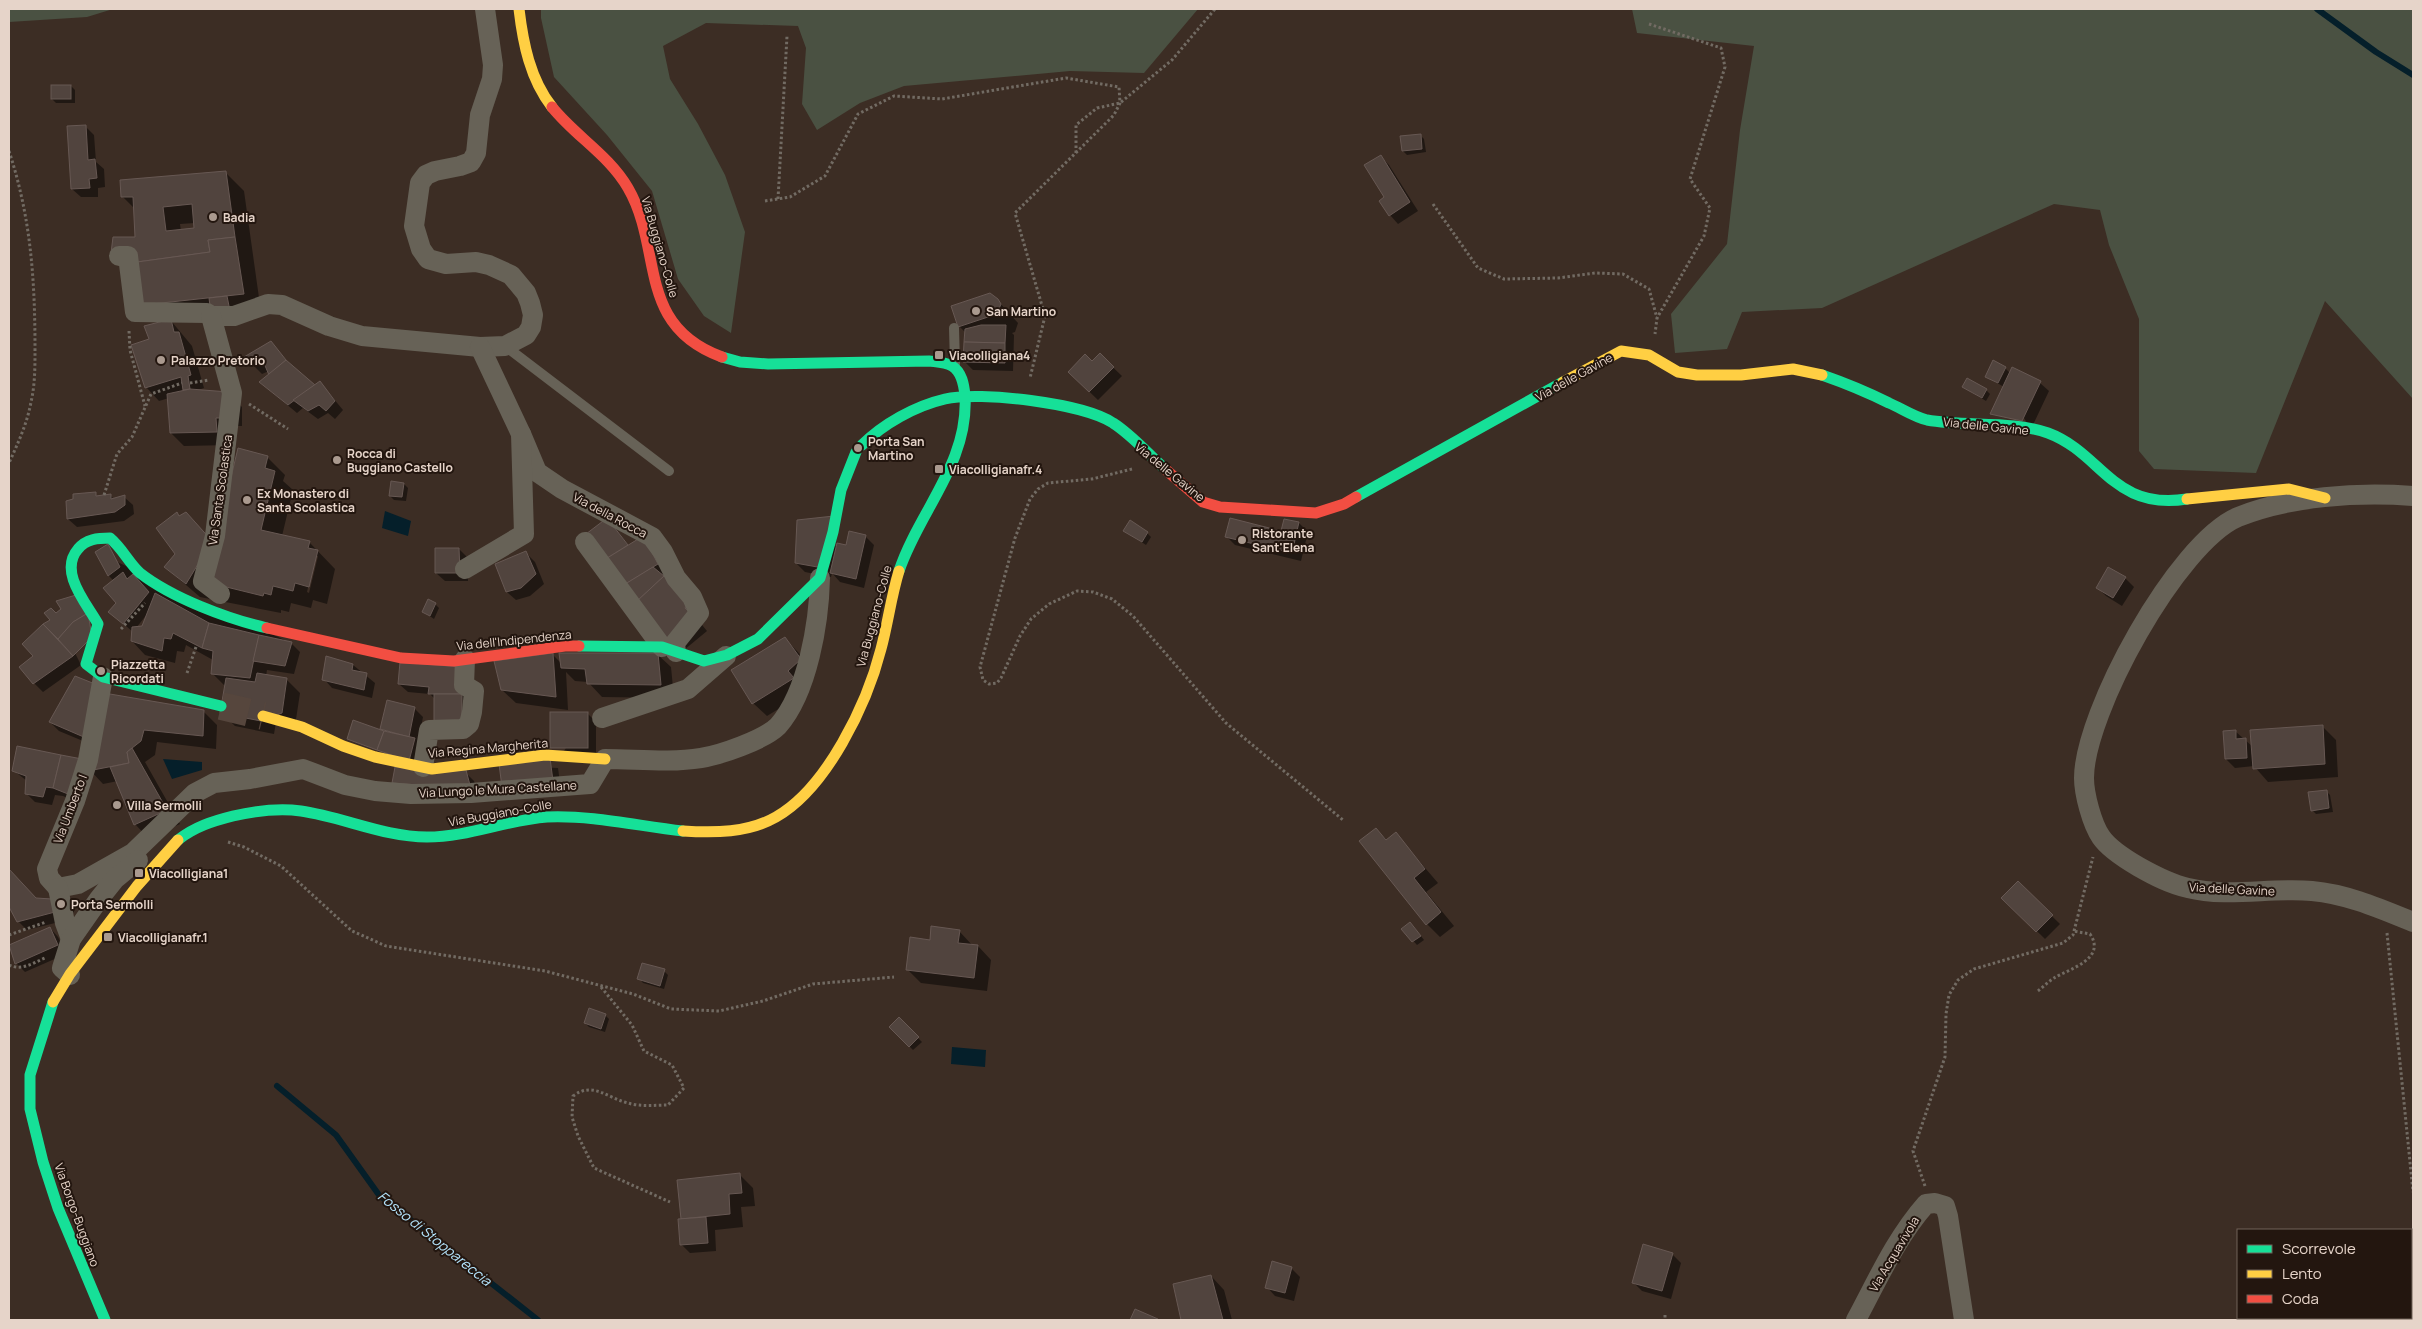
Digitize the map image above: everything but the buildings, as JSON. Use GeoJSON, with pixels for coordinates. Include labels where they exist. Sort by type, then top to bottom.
{"type":"FeatureCollection","features":[{"type":"Feature","properties":{"kind":"street"},"geometry":{"type":"LineString","coordinates":[[119,256],[128,256],[135,312],[207,313],[211,316],[234,316],[268,304],[282,305],[330,326],[362,336],[480,347],[505,346],[526,335],[531,326],[530,303],[520,285],[511,275],[489,264],[476,262],[446,264],[428,258],[421,250],[414,226],[420,183],[426,175],[471,162],[476,153],[480,115],[492,79],[493,65],[485,9]]}},
{"type":"Feature","properties":{"kind":"street","name":"Via Buggiano-Colle"},"geometry":{"type":"LineString","coordinates":[[70,976],[160,850],[201,826],[231,817],[266,810],[304,811],[424,837],[456,835],[532,819],[557,816],[696,832],[740,829],[776,818],[795,804],[817,778],[850,727],[864,697],[881,648],[895,583],[903,558],[943,485],[961,445],[966,419],[965,397],[960,372],[949,363],[929,361],[795,364],[740,362],[720,356],[694,343],[670,320],[660,299],[636,206],[627,187],[618,174],[558,114],[539,89],[527,54],[519,9]]}},
{"type":"Feature","properties":{"kind":"street"},"geometry":{"type":"LineString","coordinates":[[211,316],[231,385]]}},
{"type":"Feature","properties":{"kind":"street","name":"Via della Rocca"},"geometry":{"type":"LineString","coordinates":[[480,347],[537,472],[562,489],[652,537],[663,552],[676,578],[692,597],[699,613],[669,650]]}},
{"type":"Feature","properties":{"kind":"street","name":"Via delle Gavine"},"geometry":{"type":"LineString","coordinates":[[965,397],[1024,400],[1068,406],[1086,411],[1113,423],[1146,454],[1203,502],[1220,507],[1316,514],[1344,504],[1621,351],[1649,355],[1678,372],[1696,376],[1724,376],[1792,369],[1800,370],[1853,386],[1924,419],[1946,423],[2006,426],[2047,433],[2067,444],[2118,486],[2142,497],[2176,501],[2290,489],[2325,498]]}},
{"type":"Feature","properties":{"kind":"street","name":"Via Santa Scolastica"},"geometry":{"type":"LineString","coordinates":[[220,594],[203,581],[215,536],[231,385]]}},
{"type":"Feature","properties":{"kind":"street","name":"Via dell'Indipendenza"},"geometry":{"type":"LineString","coordinates":[[98,624],[73,582],[70,562],[72,555],[89,540],[110,538],[118,544],[138,571],[155,584],[234,620],[401,658],[425,661],[465,659],[566,646],[669,650],[704,661],[727,654],[758,639],[820,578],[833,532],[841,490],[859,449],[872,435],[906,414],[945,398],[965,397]]}},
{"type":"Feature","properties":{"kind":"street","name":"Via della Rocca"},"geometry":{"type":"LineString","coordinates":[[465,569],[524,534],[521,434]]}},
{"type":"Feature","properties":{"kind":"street","name":"Via delle Gavine"},"geometry":{"type":"LineString","coordinates":[[2413,496],[2384,494],[2325,498],[2270,508],[2237,518],[2212,535],[2192,554],[2158,599],[2125,655],[2096,724],[2086,757],[2084,777],[2086,796],[2101,837],[2128,861],[2162,880],[2190,889],[2310,891],[2337,895],[2385,910],[2413,922]]}},
{"type":"Feature","properties":{"kind":"street"},"geometry":{"type":"LineString","coordinates":[[585,542],[669,650]]}},
{"type":"Feature","properties":{"kind":"street"},"geometry":{"type":"LineString","coordinates":[[606,759],[676,760],[703,758],[760,738],[777,726],[791,706],[810,655],[818,620],[820,578]]}},
{"type":"Feature","properties":{"kind":"street"},"geometry":{"type":"LineString","coordinates":[[98,624],[86,664],[103,681],[221,706]]}},
{"type":"Feature","properties":{"kind":"street"},"geometry":{"type":"LineString","coordinates":[[602,718],[688,689],[727,654]]}},
{"type":"Feature","properties":{"kind":"street"},"geometry":{"type":"LineString","coordinates":[[423,767],[429,730],[463,729],[469,724],[474,691],[464,685],[465,659]]}},
{"type":"Feature","properties":{"kind":"street","name":"Via Umberto I"},"geometry":{"type":"LineString","coordinates":[[58,888],[49,878],[47,869],[75,801],[88,760],[103,681]]}},
{"type":"Feature","properties":{"kind":"street","name":"Via Regina Margherita"},"geometry":{"type":"LineString","coordinates":[[263,716],[302,727],[343,746],[375,757],[432,769],[545,755],[606,759]]}},
{"type":"Feature","properties":{"kind":"street","name":"Via Lungo le Mura Castellane"},"geometry":{"type":"LineString","coordinates":[[103,880],[195,792],[214,783],[250,780],[303,769],[345,784],[375,791],[411,794],[471,792],[590,784],[606,759]]}},
{"type":"Feature","properties":{"kind":"street"},"geometry":{"type":"LineString","coordinates":[[69,944],[58,888],[103,880],[160,850]]}},
{"type":"Feature","properties":{"kind":"street"},"geometry":{"type":"LineString","coordinates":[[70,976],[62,968],[69,944],[103,880]]}},
{"type":"Feature","properties":{"kind":"street","name":"Via Borgo-Buggiano"},"geometry":{"type":"LineString","coordinates":[[70,976],[52,1005],[30,1073],[28,1095],[34,1128],[53,1198],[105,1320]]}},
{"type":"Feature","properties":{"kind":"street"},"geometry":{"type":"LineString","coordinates":[[1930,1203],[1945,1206],[1948,1216],[1964,1320]]}},
{"type":"Feature","properties":{"kind":"street","name":"Via Acquavivola"},"geometry":{"type":"LineString","coordinates":[[1856,1320],[1894,1250],[1920,1211],[1926,1204],[1930,1203]]}},
{"type":"Feature","properties":{"kind":"lane"},"geometry":{"type":"LineString","coordinates":[[954,328],[956,367]]}},
{"type":"Feature","properties":{"kind":"lane"},"geometry":{"type":"LineString","coordinates":[[505,346],[669,471]]}},
{"type":"Feature","properties":{"kind":"path"},"geometry":{"type":"LineString","coordinates":[[1024,400],[1045,316],[1015,213],[1114,115],[1120,103],[1172,60],[1215,9]]}},
{"type":"Feature","properties":{"kind":"path"},"geometry":{"type":"LineString","coordinates":[[1649,24],[1721,48],[1725,67],[1690,179],[1710,208],[1704,236],[1657,318]]}},
{"type":"Feature","properties":{"kind":"path"},"geometry":{"type":"LineString","coordinates":[[778,199],[787,36]]}},
{"type":"Feature","properties":{"kind":"path"},"geometry":{"type":"LineString","coordinates":[[765,201],[790,197],[825,176],[858,114],[894,96],[942,99],[1066,78],[1119,87],[1120,103]]}},
{"type":"Feature","properties":{"kind":"path"},"geometry":{"type":"LineString","coordinates":[[1076,154],[1076,125],[1097,108],[1120,103]]}},
{"type":"Feature","properties":{"kind":"path"},"geometry":{"type":"LineString","coordinates":[[9,151],[26,208],[36,306],[35,369],[31,403],[20,439],[9,463]]}},
{"type":"Feature","properties":{"kind":"path"},"geometry":{"type":"LineString","coordinates":[[1433,204],[1478,268],[1504,279],[1558,278],[1595,273],[1623,274],[1649,289],[1657,318],[1655,340],[1649,355]]}},
{"type":"Feature","properties":{"kind":"path"},"geometry":{"type":"LineString","coordinates":[[129,332],[130,350],[145,406]]}},
{"type":"Feature","properties":{"kind":"path"},"geometry":{"type":"LineString","coordinates":[[104,495],[117,454],[132,437],[151,394],[182,384]]}},
{"type":"Feature","properties":{"kind":"path"},"geometry":{"type":"LineString","coordinates":[[231,385],[288,429]]}},
{"type":"Feature","properties":{"kind":"path"},"geometry":{"type":"LineString","coordinates":[[1146,454],[1138,467],[1126,472],[1092,479],[1048,483],[1038,489],[1030,499],[1004,577],[980,667],[980,675],[989,684],[996,683],[1001,678],[1020,636],[1031,619],[1055,600],[1077,591],[1093,592],[1112,599],[1133,616],[1226,723],[1342,820]]}},
{"type":"Feature","properties":{"kind":"path"},"geometry":{"type":"LineString","coordinates":[[98,624],[122,630],[142,608],[155,584]]}},
{"type":"Feature","properties":{"kind":"path"},"geometry":{"type":"LineString","coordinates":[[1930,1203],[1913,1151],[1945,1057],[1946,1014],[1949,995],[1958,980],[1974,970],[2063,943],[2073,935],[2090,864],[2101,837]]}},
{"type":"Feature","properties":{"kind":"path"},"geometry":{"type":"LineString","coordinates":[[222,840],[244,847],[280,866],[352,931],[386,946],[545,971],[633,994],[671,1009],[719,1011],[763,1001],[813,984],[894,977]]}},
{"type":"Feature","properties":{"kind":"path"},"geometry":{"type":"LineString","coordinates":[[2385,910],[2413,1192]]}},
{"type":"Feature","properties":{"kind":"path"},"geometry":{"type":"LineString","coordinates":[[9,935],[64,915]]}},
{"type":"Feature","properties":{"kind":"path"},"geometry":{"type":"LineString","coordinates":[[2038,991],[2053,979],[2083,964],[2091,957],[2094,940],[2090,934],[2073,931]]}},
{"type":"Feature","properties":{"kind":"path"},"geometry":{"type":"LineString","coordinates":[[9,965],[23,968],[69,944]]}},
{"type":"Feature","properties":{"kind":"path"},"geometry":{"type":"LineString","coordinates":[[601,986],[632,1025],[644,1051],[672,1065],[684,1088],[668,1105],[629,1104],[593,1088],[580,1091],[573,1096],[572,1105],[572,1117],[578,1136],[594,1168],[670,1202]]}},
{"type":"Feature","properties":{"kind":"path"},"geometry":{"type":"LineString","coordinates":[[1665,1315],[1665,1320]]}},
{"type":"Feature","properties":{"kind":"green space"},"geometry":{"type":"Polygon","coordinates":[[[9,9],[113,9],[87,17],[9,22],[9,9]]]}},
{"type":"Feature","properties":{"kind":"green space"},"geometry":{"type":"Polygon","coordinates":[[[541,9],[1198,9],[1144,73],[1070,71],[904,86],[860,103],[817,130],[802,104],[806,48],[798,26],[706,23],[663,46],[670,79],[698,124],[725,175],[745,232],[731,333],[704,316],[678,279],[652,191],[607,135],[554,77],[541,18],[541,9]]]}},
{"type":"Feature","properties":{"kind":"green space"},"geometry":{"type":"Polygon","coordinates":[[[1632,9],[2413,9],[2413,399],[2325,301],[2256,473],[2154,469],[2139,451],[2139,319],[2109,245],[2100,210],[2054,204],[1822,308],[1742,312],[1727,349],[1675,353],[1671,314],[1727,244],[1740,130],[1754,46],[1637,33],[1632,9]]]}},
{"type":"Feature","properties":{"kind":"water"},"geometry":{"type":"Polygon","coordinates":[[[385,511],[411,521],[408,536],[382,528],[385,511]]]}},
{"type":"Feature","properties":{"kind":"water"},"geometry":{"type":"Polygon","coordinates":[[[163,759],[202,762],[202,770],[172,779],[163,759]]]}},
{"type":"Feature","properties":{"kind":"water"},"geometry":{"type":"Polygon","coordinates":[[[952,1047],[986,1050],[985,1067],[951,1064],[952,1047]]]}},
{"type":"Feature","properties":{"kind":"waterway"},"geometry":{"type":"LineString","coordinates":[[2317,9],[2376,52],[2413,75]]}},
{"type":"Feature","properties":{"kind":"waterway","name":"Fosso di Stoppareccia"},"geometry":{"type":"LineString","coordinates":[[277,1086],[336,1135],[379,1195],[538,1320]]}},
{"type":"Feature","properties":{"kind":"tunnel"},"geometry":{"type":"LineString","coordinates":[[221,706],[263,716]]}},
{"type":"Feature","properties":{"kind":"traffic: fast"},"geometry":{"type":"LineString","coordinates":[[722,357],[740,362],[768,364],[929,361],[949,365],[958,372],[963,383],[965,396],[964,420],[959,443],[951,465],[918,528],[899,571]]}},
{"type":"Feature","properties":{"kind":"traffic: fast"},"geometry":{"type":"LineString","coordinates":[[1822,375],[1864,391],[1922,419],[1942,422],[2019,426],[2048,433],[2082,453],[2125,489],[2142,497],[2162,500],[2187,499]]}},
{"type":"Feature","properties":{"kind":"traffic: fast"},"geometry":{"type":"LineString","coordinates":[[1356,497],[1563,382]]}},
{"type":"Feature","properties":{"kind":"traffic: fast"},"geometry":{"type":"LineString","coordinates":[[862,445],[870,437],[900,417],[934,402],[961,397],[1006,398],[1056,405],[1099,416],[1127,433],[1165,469]]}},
{"type":"Feature","properties":{"kind":"traffic: fast"},"geometry":{"type":"LineString","coordinates":[[579,646],[662,647],[704,661],[727,655],[758,639],[820,578],[833,532],[841,490],[856,452]]}},
{"type":"Feature","properties":{"kind":"traffic: fast"},"geometry":{"type":"LineString","coordinates":[[221,706],[103,677],[86,664],[98,624],[76,588],[73,578],[71,568],[73,558],[78,549],[88,541],[110,538],[140,573],[168,591],[218,613],[267,628]]}},
{"type":"Feature","properties":{"kind":"traffic: fast"},"geometry":{"type":"LineString","coordinates":[[178,840],[197,828],[218,820],[275,810],[301,811],[395,834],[427,837],[457,834],[517,821],[547,817],[598,819],[683,831]]}},
{"type":"Feature","properties":{"kind":"traffic: fast"},"geometry":{"type":"LineString","coordinates":[[53,1002],[30,1075],[30,1109],[43,1162],[58,1208],[105,1320]]}},
{"type":"Feature","properties":{"kind":"traffic: slow"},"geometry":{"type":"LineString","coordinates":[[519,9],[523,35],[533,73],[544,96],[552,107]]}},
{"type":"Feature","properties":{"kind":"traffic: slow"},"geometry":{"type":"LineString","coordinates":[[1563,382],[1621,351],[1649,355],[1678,372],[1697,375],[1741,375],[1793,369],[1822,375]]}},
{"type":"Feature","properties":{"kind":"traffic: slow"},"geometry":{"type":"LineString","coordinates":[[2187,499],[2289,489],[2325,498]]}},
{"type":"Feature","properties":{"kind":"traffic: slow"},"geometry":{"type":"LineString","coordinates":[[683,831],[719,832],[754,826],[776,817],[795,804],[812,786],[828,766],[842,743],[866,694],[881,649],[899,571]]}},
{"type":"Feature","properties":{"kind":"traffic: slow"},"geometry":{"type":"LineString","coordinates":[[263,716],[302,727],[343,746],[375,757],[432,769],[545,755],[605,759]]}},
{"type":"Feature","properties":{"kind":"traffic: slow"},"geometry":{"type":"LineString","coordinates":[[53,1002],[70,974],[137,886],[178,840]]}},
{"type":"Feature","properties":{"kind":"traffic: jam"},"geometry":{"type":"LineString","coordinates":[[552,107],[602,156],[628,188],[639,212],[656,284],[664,306],[676,326],[694,343],[722,357]]}},
{"type":"Feature","properties":{"kind":"traffic: jam"},"geometry":{"type":"LineString","coordinates":[[1165,469],[1203,502],[1220,507],[1316,513],[1344,504],[1356,497]]}},
{"type":"Feature","properties":{"kind":"traffic: jam"},"geometry":{"type":"LineString","coordinates":[[267,628],[401,658],[454,661],[565,646],[579,646]]}},
{"type":"Feature","properties":{"kind":"place","name":"Badia"},"geometry":{"type":"Point","coordinates":[213,217]}},
{"type":"Feature","properties":{"kind":"place","name":"San Martino"},"geometry":{"type":"Point","coordinates":[976,311]}},
{"type":"Feature","properties":{"kind":"place","name":"Viacolligiana4"},"geometry":{"type":"Point","coordinates":[939,355]}},
{"type":"Feature","properties":{"kind":"place","name":"Palazzo Pretorio"},"geometry":{"type":"Point","coordinates":[161,360]}},
{"type":"Feature","properties":{"kind":"place","name":"Porta San Martino"},"geometry":{"type":"Point","coordinates":[858,448]}},
{"type":"Feature","properties":{"kind":"place","name":"Rocca di Buggiano Castello"},"geometry":{"type":"Point","coordinates":[337,460]}},
{"type":"Feature","properties":{"kind":"place","name":"Viacolligianafr.4"},"geometry":{"type":"Point","coordinates":[939,469]}},
{"type":"Feature","properties":{"kind":"place","name":"Ex Monastero di Santa Scolastica"},"geometry":{"type":"Point","coordinates":[247,500]}},
{"type":"Feature","properties":{"kind":"place","name":"Ristorante Sant'Elena"},"geometry":{"type":"Point","coordinates":[1242,540]}},
{"type":"Feature","properties":{"kind":"place","name":"Piazzetta Ricordati"},"geometry":{"type":"Point","coordinates":[101,671]}},
{"type":"Feature","properties":{"kind":"place","name":"Villa Sermolli"},"geometry":{"type":"Point","coordinates":[117,805]}},
{"type":"Feature","properties":{"kind":"place","name":"Viacolligiana1"},"geometry":{"type":"Point","coordinates":[139,873]}},
{"type":"Feature","properties":{"kind":"place","name":"Porta Sermolli"},"geometry":{"type":"Point","coordinates":[61,904]}},
{"type":"Feature","properties":{"kind":"place","name":"Viacolligianafr.1"},"geometry":{"type":"Point","coordinates":[108,937]}}]}
